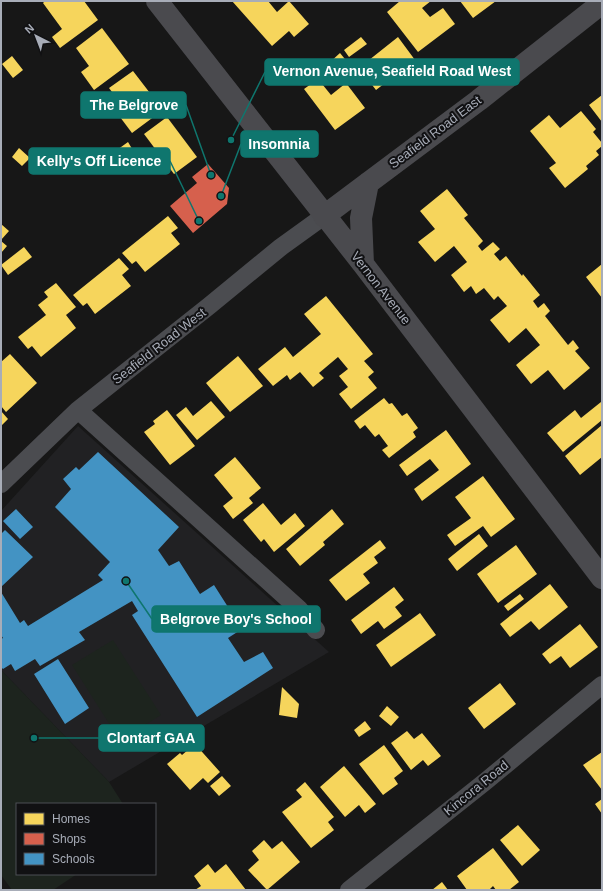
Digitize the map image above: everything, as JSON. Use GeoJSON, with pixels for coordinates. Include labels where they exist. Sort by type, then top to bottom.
{"type":"FeatureCollection","features":[{"type":"Feature","properties":{"kind":"main road","name":"Vernon Avenue"},"geometry":{"type":"LineString","coordinates":[[157,1],[362,264],[602,578]]}},
{"type":"Feature","properties":{"kind":"main road","name":"Seafield Road East"},"geometry":{"type":"LineString","coordinates":[[324,216],[479,100],[602,3]]}},
{"type":"Feature","properties":{"kind":"main road"},"geometry":{"type":"LineString","coordinates":[[362,264],[362,218],[368,183]]}},
{"type":"Feature","properties":{"kind":"street","name":"Seafield Road West"},"geometry":{"type":"LineString","coordinates":[[1,484],[78,410],[281,247],[324,216]]}},
{"type":"Feature","properties":{"kind":"street"},"geometry":{"type":"LineString","coordinates":[[78,410],[299,609],[316,630]]}},
{"type":"Feature","properties":{"kind":"street","name":"Kincora Road"},"geometry":{"type":"LineString","coordinates":[[349,890],[486,781],[602,685]]}},
{"type":"Feature","properties":{"kind":"shaded area"},"geometry":{"type":"Polygon","coordinates":[[[78,426],[329,652],[109,782],[1,670],[1,511],[78,426]]]}},
{"type":"Feature","properties":{"kind":"shaded area"},"geometry":{"type":"Polygon","coordinates":[[[113,640],[161,715],[120,741],[72,665],[113,640]]]}},
{"type":"Feature","properties":{"kind":"shaded area"},"geometry":{"type":"Polygon","coordinates":[[[1,670],[109,782],[122,803],[16,803],[16,875],[76,875],[53,890],[12,890],[1,875],[1,670]]]}},
{"type":"Feature","properties":{"kind":"building: Homes"},"geometry":{"type":"Polygon","coordinates":[[[45,1],[84,1],[98,20],[60,48],[52,37],[62,29],[43,3],[45,1]]]}},
{"type":"Feature","properties":{"kind":"building: Homes"},"geometry":{"type":"Polygon","coordinates":[[[232,1],[268,1],[277,12],[289,1],[309,24],[294,37],[289,31],[272,46],[232,1]]]}},
{"type":"Feature","properties":{"kind":"building: Homes"},"geometry":{"type":"Polygon","coordinates":[[[400,1],[431,1],[422,8],[430,17],[443,8],[455,24],[418,52],[387,12],[400,1]]]}},
{"type":"Feature","properties":{"kind":"building: Homes"},"geometry":{"type":"Polygon","coordinates":[[[460,1],[496,1],[473,18],[460,1]]]}},
{"type":"Feature","properties":{"kind":"building: Homes"},"geometry":{"type":"Polygon","coordinates":[[[102,28],[129,64],[94,90],[81,72],[89,66],[76,48],[102,28]]]}},
{"type":"Feature","properties":{"kind":"building: Homes"},"geometry":{"type":"Polygon","coordinates":[[[361,37],[367,44],[349,57],[344,50],[361,37]]]}},
{"type":"Feature","properties":{"kind":"building: Homes"},"geometry":{"type":"Polygon","coordinates":[[[398,37],[415,60],[376,90],[359,68],[398,37]]]}},
{"type":"Feature","properties":{"kind":"building: Homes"},"geometry":{"type":"Polygon","coordinates":[[[340,53],[353,69],[342,79],[329,63],[340,53]]]}},
{"type":"Feature","properties":{"kind":"building: Homes"},"geometry":{"type":"Polygon","coordinates":[[[12,56],[23,70],[13,78],[2,64],[12,56]]]}},
{"type":"Feature","properties":{"kind":"building: Homes"},"geometry":{"type":"Polygon","coordinates":[[[133,71],[163,110],[132,133],[117,113],[124,108],[109,88],[133,71]]]}},
{"type":"Feature","properties":{"kind":"building: Homes"},"geometry":{"type":"Polygon","coordinates":[[[318,79],[331,95],[346,83],[365,108],[335,130],[304,89],[318,79]]]}},
{"type":"Feature","properties":{"kind":"building: Homes"},"geometry":{"type":"Polygon","coordinates":[[[602,95],[602,122],[589,105],[602,95]]]}},
{"type":"Feature","properties":{"kind":"building: Homes"},"geometry":{"type":"Polygon","coordinates":[[[581,111],[596,129],[593,132],[602,143],[602,146],[596,151],[599,155],[586,166],[588,169],[565,188],[549,168],[556,163],[530,131],[549,115],[560,128],[581,111]]]}},
{"type":"Feature","properties":{"kind":"building: Homes"},"geometry":{"type":"Polygon","coordinates":[[[167,117],[197,157],[174,174],[144,134],[167,117]]]}},
{"type":"Feature","properties":{"kind":"building: Homes"},"geometry":{"type":"Polygon","coordinates":[[[128,142],[134,152],[110,169],[103,160],[128,142]]]}},
{"type":"Feature","properties":{"kind":"building: Homes"},"geometry":{"type":"Polygon","coordinates":[[[19,148],[30,158],[22,166],[12,157],[19,148]]]}},
{"type":"Feature","properties":{"kind":"building: Homes"},"geometry":{"type":"Polygon","coordinates":[[[447,189],[468,215],[464,218],[483,241],[478,246],[482,251],[493,242],[500,249],[494,254],[500,261],[506,256],[522,276],[523,274],[540,295],[533,301],[538,308],[544,303],[550,311],[545,316],[568,345],[573,340],[579,348],[575,351],[590,368],[564,390],[548,370],[531,384],[516,365],[540,345],[526,328],[509,343],[490,320],[507,306],[498,296],[494,300],[484,288],[476,294],[471,286],[464,292],[451,275],[467,262],[454,246],[435,262],[418,242],[435,229],[420,211],[447,189]]]}},
{"type":"Feature","properties":{"kind":"building: Homes"},"geometry":{"type":"Polygon","coordinates":[[[168,216],[178,228],[171,233],[180,244],[145,272],[136,261],[132,264],[122,253],[168,216]]]}},
{"type":"Feature","properties":{"kind":"building: Homes"},"geometry":{"type":"Polygon","coordinates":[[[1,224],[9,231],[1,240],[1,224]]]}},
{"type":"Feature","properties":{"kind":"building: Homes"},"geometry":{"type":"Polygon","coordinates":[[[1,241],[7,246],[1,253],[1,241]]]}},
{"type":"Feature","properties":{"kind":"building: Homes"},"geometry":{"type":"Polygon","coordinates":[[[24,247],[32,257],[8,275],[1,265],[24,247]]]}},
{"type":"Feature","properties":{"kind":"building: Homes"},"geometry":{"type":"Polygon","coordinates":[[[119,258],[129,269],[122,275],[131,286],[95,314],[87,303],[83,306],[73,295],[119,258]]]}},
{"type":"Feature","properties":{"kind":"building: Homes"},"geometry":{"type":"Polygon","coordinates":[[[602,264],[602,298],[586,277],[602,264]]]}},
{"type":"Feature","properties":{"kind":"building: Homes"},"geometry":{"type":"Polygon","coordinates":[[[56,283],[76,307],[66,315],[76,328],[41,357],[32,346],[28,349],[18,337],[46,315],[38,305],[48,297],[44,292],[56,283]]]}},
{"type":"Feature","properties":{"kind":"building: Homes"},"geometry":{"type":"Polygon","coordinates":[[[326,296],[373,354],[364,361],[374,372],[368,377],[377,388],[351,409],[339,394],[348,387],[339,376],[348,369],[338,357],[319,373],[324,378],[313,387],[300,372],[290,380],[287,375],[273,386],[258,369],[285,347],[293,357],[321,334],[304,314],[326,296]]]}},
{"type":"Feature","properties":{"kind":"building: Homes"},"geometry":{"type":"Polygon","coordinates":[[[10,354],[37,383],[6,412],[1,406],[1,362],[10,354]]]}},
{"type":"Feature","properties":{"kind":"building: Homes"},"geometry":{"type":"Polygon","coordinates":[[[238,356],[263,386],[230,412],[206,383],[238,356]]]}},
{"type":"Feature","properties":{"kind":"building: Homes"},"geometry":{"type":"Polygon","coordinates":[[[384,398],[389,404],[392,403],[402,416],[407,413],[418,428],[413,432],[416,437],[389,458],[382,450],[388,446],[379,434],[375,437],[365,425],[360,429],[354,421],[384,398]]]}},
{"type":"Feature","properties":{"kind":"building: Homes"},"geometry":{"type":"Polygon","coordinates":[[[211,401],[225,417],[197,440],[176,415],[186,407],[193,416],[211,401]]]}},
{"type":"Feature","properties":{"kind":"building: Homes"},"geometry":{"type":"Polygon","coordinates":[[[601,402],[602,420],[563,452],[547,433],[575,410],[581,418],[601,402]]]}},
{"type":"Feature","properties":{"kind":"building: Homes"},"geometry":{"type":"Polygon","coordinates":[[[167,410],[195,446],[170,465],[144,432],[155,424],[153,421],[167,410]]]}},
{"type":"Feature","properties":{"kind":"building: Homes"},"geometry":{"type":"Polygon","coordinates":[[[1,411],[8,419],[1,426],[1,411]]]}},
{"type":"Feature","properties":{"kind":"building: Homes"},"geometry":{"type":"Polygon","coordinates":[[[602,425],[602,457],[580,475],[565,456],[602,425]]]}},
{"type":"Feature","properties":{"kind":"building: Homes"},"geometry":{"type":"Polygon","coordinates":[[[446,430],[471,464],[422,501],[414,489],[439,470],[430,459],[407,476],[399,465],[446,430]]]}},
{"type":"Feature","properties":{"kind":"building: Homes"},"geometry":{"type":"Polygon","coordinates":[[[235,457],[261,488],[249,498],[253,503],[233,519],[223,506],[233,498],[214,475],[235,457]]]}},
{"type":"Feature","properties":{"kind":"building: Homes"},"geometry":{"type":"Polygon","coordinates":[[[483,476],[515,519],[491,537],[483,526],[455,546],[447,535],[471,518],[455,497],[483,476]]]}},
{"type":"Feature","properties":{"kind":"building: Homes"},"geometry":{"type":"Polygon","coordinates":[[[263,503],[281,525],[295,513],[305,526],[274,552],[264,539],[261,542],[243,520],[263,503]]]}},
{"type":"Feature","properties":{"kind":"building: Homes"},"geometry":{"type":"Polygon","coordinates":[[[332,509],[344,524],[323,542],[325,545],[300,566],[286,549],[332,509]]]}},
{"type":"Feature","properties":{"kind":"building: Homes"},"geometry":{"type":"Polygon","coordinates":[[[479,534],[488,546],[457,571],[448,559],[479,534]]]}},
{"type":"Feature","properties":{"kind":"building: Homes"},"geometry":{"type":"Polygon","coordinates":[[[380,540],[386,548],[374,557],[378,563],[363,574],[370,583],[346,601],[329,580],[380,540]]]}},
{"type":"Feature","properties":{"kind":"building: Homes"},"geometry":{"type":"Polygon","coordinates":[[[516,545],[537,574],[498,603],[477,574],[516,545]]]}},
{"type":"Feature","properties":{"kind":"building: Homes"},"geometry":{"type":"Polygon","coordinates":[[[550,584],[568,607],[539,630],[531,621],[510,637],[500,624],[550,584]]]}},
{"type":"Feature","properties":{"kind":"building: Homes"},"geometry":{"type":"Polygon","coordinates":[[[394,587],[404,600],[395,607],[402,616],[384,629],[378,621],[361,634],[351,620],[394,587]]]}},
{"type":"Feature","properties":{"kind":"building: Homes"},"geometry":{"type":"Polygon","coordinates":[[[520,594],[524,599],[508,611],[504,606],[520,594]]]}},
{"type":"Feature","properties":{"kind":"building: Homes"},"geometry":{"type":"Polygon","coordinates":[[[420,613],[436,635],[391,667],[376,645],[420,613]]]}},
{"type":"Feature","properties":{"kind":"building: Homes"},"geometry":{"type":"Polygon","coordinates":[[[580,624],[598,647],[570,668],[561,656],[550,664],[542,654],[580,624]]]}},
{"type":"Feature","properties":{"kind":"building: Homes"},"geometry":{"type":"Polygon","coordinates":[[[500,683],[516,704],[484,729],[468,708],[500,683]]]}},
{"type":"Feature","properties":{"kind":"building: Homes"},"geometry":{"type":"Polygon","coordinates":[[[282,687],[299,704],[297,718],[279,715],[282,687]]]}},
{"type":"Feature","properties":{"kind":"building: Homes"},"geometry":{"type":"Polygon","coordinates":[[[387,706],[399,717],[391,726],[379,716],[387,706]]]}},
{"type":"Feature","properties":{"kind":"building: Homes"},"geometry":{"type":"Polygon","coordinates":[[[365,721],[371,729],[359,737],[354,730],[365,721]]]}},
{"type":"Feature","properties":{"kind":"building: Homes"},"geometry":{"type":"Polygon","coordinates":[[[407,731],[414,739],[422,733],[441,756],[428,766],[423,760],[411,770],[391,743],[407,731]]]}},
{"type":"Feature","properties":{"kind":"building: Homes"},"geometry":{"type":"Polygon","coordinates":[[[195,744],[220,772],[208,783],[203,778],[190,790],[167,764],[180,753],[182,755],[195,744]]]}},
{"type":"Feature","properties":{"kind":"building: Homes"},"geometry":{"type":"Polygon","coordinates":[[[384,745],[403,771],[394,778],[398,784],[383,795],[359,764],[384,745]]]}},
{"type":"Feature","properties":{"kind":"building: Homes"},"geometry":{"type":"Polygon","coordinates":[[[602,752],[602,790],[583,765],[602,752]]]}},
{"type":"Feature","properties":{"kind":"building: Homes"},"geometry":{"type":"Polygon","coordinates":[[[344,766],[376,804],[365,813],[359,805],[345,817],[320,787],[344,766]]]}},
{"type":"Feature","properties":{"kind":"building: Homes"},"geometry":{"type":"Polygon","coordinates":[[[222,776],[231,786],[219,796],[210,786],[222,776]]]}},
{"type":"Feature","properties":{"kind":"building: Homes"},"geometry":{"type":"Polygon","coordinates":[[[305,782],[334,817],[328,822],[334,830],[311,848],[282,812],[302,797],[296,790],[305,782]]]}},
{"type":"Feature","properties":{"kind":"building: Homes"},"geometry":{"type":"Polygon","coordinates":[[[602,799],[602,814],[595,804],[602,799]]]}},
{"type":"Feature","properties":{"kind":"building: Homes"},"geometry":{"type":"Polygon","coordinates":[[[518,825],[540,850],[522,866],[500,840],[518,825]]]}},
{"type":"Feature","properties":{"kind":"building: Homes"},"geometry":{"type":"Polygon","coordinates":[[[264,840],[272,849],[282,841],[300,862],[267,890],[248,870],[259,860],[252,851],[264,840]]]}},
{"type":"Feature","properties":{"kind":"building: Homes"},"geometry":{"type":"Polygon","coordinates":[[[493,848],[519,882],[509,890],[496,890],[493,886],[489,890],[467,890],[457,876],[493,848]]]}},
{"type":"Feature","properties":{"kind":"building: Homes"},"geometry":{"type":"Polygon","coordinates":[[[208,864],[215,873],[226,864],[246,890],[195,890],[201,886],[194,876],[208,864]]]}},
{"type":"Feature","properties":{"kind":"building: Homes"},"geometry":{"type":"Polygon","coordinates":[[[442,882],[448,890],[432,890],[442,882]]]}},
{"type":"Feature","properties":{"kind":"building: Shops"},"geometry":{"type":"Polygon","coordinates":[[[208,164],[229,188],[227,204],[193,233],[170,206],[197,183],[192,177],[208,164]]]}},
{"type":"Feature","properties":{"kind":"building: Schools"},"geometry":{"type":"Polygon","coordinates":[[[98,452],[179,527],[158,550],[169,566],[179,561],[200,594],[214,585],[242,629],[228,638],[244,662],[263,652],[273,668],[197,717],[132,615],[138,611],[132,601],[79,632],[85,640],[40,666],[35,659],[15,671],[11,664],[3,669],[1,667],[1,639],[3,638],[1,635],[1,592],[20,623],[24,620],[28,626],[103,580],[98,575],[110,562],[55,507],[71,489],[63,479],[76,467],[79,470],[98,452]]]}},
{"type":"Feature","properties":{"kind":"building: Schools"},"geometry":{"type":"Polygon","coordinates":[[[16,509],[33,527],[20,539],[3,521],[16,509]]]}},
{"type":"Feature","properties":{"kind":"building: Schools"},"geometry":{"type":"Polygon","coordinates":[[[5,530],[33,557],[1,587],[1,534],[5,530]]]}},
{"type":"Feature","properties":{"kind":"building: Schools"},"geometry":{"type":"Polygon","coordinates":[[[58,659],[89,708],[65,724],[34,674],[58,659]]]}},
{"type":"Feature","properties":{"kind":"place","name":"Vernon Avenue, Seafield Road West"},"geometry":{"type":"Point","coordinates":[231,140]}},
{"type":"Feature","properties":{"kind":"place","name":"The Belgrove"},"geometry":{"type":"Point","coordinates":[211,175]}},
{"type":"Feature","properties":{"kind":"place","name":"Insomnia"},"geometry":{"type":"Point","coordinates":[221,196]}},
{"type":"Feature","properties":{"kind":"place","name":"Kelly's Off Licence"},"geometry":{"type":"Point","coordinates":[199,221]}},
{"type":"Feature","properties":{"kind":"place","name":"Belgrove Boy's School"},"geometry":{"type":"Point","coordinates":[126,581]}},
{"type":"Feature","properties":{"kind":"place","name":"Clontarf GAA"},"geometry":{"type":"Point","coordinates":[34,738]}}]}
